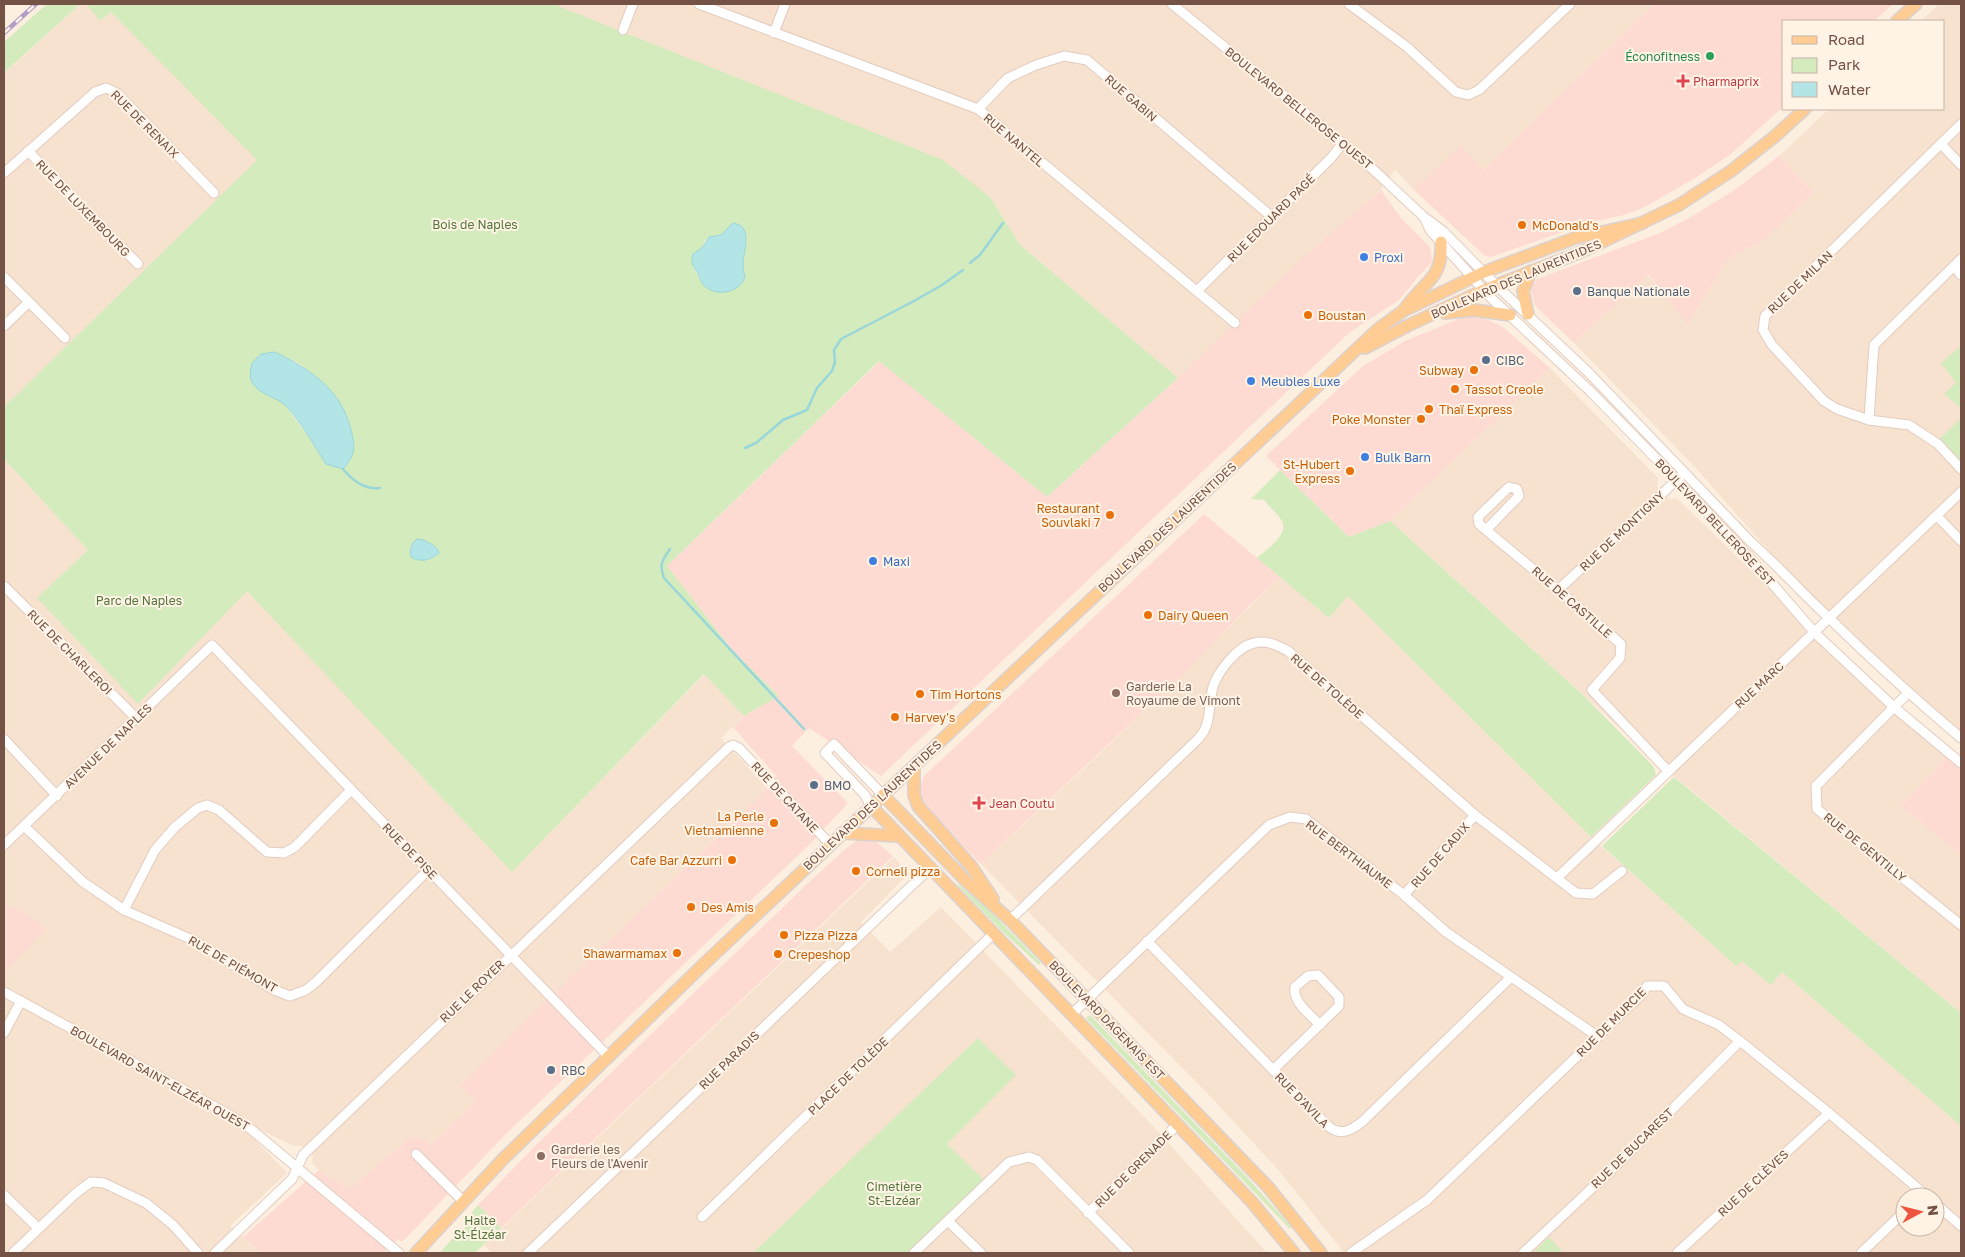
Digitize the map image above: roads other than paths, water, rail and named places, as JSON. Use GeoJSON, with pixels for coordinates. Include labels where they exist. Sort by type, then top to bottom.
{"type":"FeatureCollection","features":[{"type":"Feature","properties":{"kind":"main road"},"geometry":{"type":"LineString","coordinates":[[1898,20],[1916,4]]}},
{"type":"Feature","properties":{"kind":"main road","name":"BOULEVARD DES LAURENTIDES"},"geometry":{"type":"LineString","coordinates":[[1338,366],[1375,342],[1484,290],[1581,252],[1684,203],[1719,181],[1774,137],[1803,110]]}},
{"type":"Feature","properties":{"kind":"main road","name":"BOULEVARD DES LAURENTIDES"},"geometry":{"type":"LineString","coordinates":[[416,1253],[517,1145],[608,1056],[830,844],[1378,330],[1403,311],[1484,272],[1575,238],[1642,224]]}},
{"type":"Feature","properties":{"kind":"main road"},"geometry":{"type":"LineString","coordinates":[[1403,311],[1413,296],[1436,274],[1441,263],[1441,242]]}},
{"type":"Feature","properties":{"kind":"main road"},"geometry":{"type":"LineString","coordinates":[[1528,314],[1523,291],[1531,271]]}},
{"type":"Feature","properties":{"kind":"main road"},"geometry":{"type":"LineString","coordinates":[[1431,315],[1474,310],[1510,315]]}},
{"type":"Feature","properties":{"kind":"main road"},"geometry":{"type":"LineString","coordinates":[[914,766],[914,795],[918,806],[971,866],[1001,911]]}},
{"type":"Feature","properties":{"kind":"main road","name":"BOULEVARD DAGENAIS EST"},"geometry":{"type":"LineString","coordinates":[[883,795],[966,880],[1010,920],[1268,1187],[1321,1253]]}},
{"type":"Feature","properties":{"kind":"main road","name":"BOULEVARD DAGENAIS EST"},"geometry":{"type":"LineString","coordinates":[[871,806],[1257,1208],[1294,1253]]}},
{"type":"Feature","properties":{"kind":"main road"},"geometry":{"type":"LineString","coordinates":[[842,833],[899,836]]}},
{"type":"Feature","properties":{"kind":"street"},"geometry":{"type":"LineString","coordinates":[[623,30],[633,4]]}},
{"type":"Feature","properties":{"kind":"street","name":"RUE NANTEL"},"geometry":{"type":"LineString","coordinates":[[699,4],[978,109],[1235,323]]}},
{"type":"Feature","properties":{"kind":"street"},"geometry":{"type":"LineString","coordinates":[[774,33],[785,4]]}},
{"type":"Feature","properties":{"kind":"street","name":"BOULEVARD BELLEROSE OUEST"},"geometry":{"type":"LineString","coordinates":[[1172,4],[1343,143],[1424,217],[1443,231],[1484,272]]}},
{"type":"Feature","properties":{"kind":"street"},"geometry":{"type":"LineString","coordinates":[[1349,4],[1407,47],[1454,90],[1465,95],[1474,94],[1570,4]]}},
{"type":"Feature","properties":{"kind":"street","name":"RUE GABIN"},"geometry":{"type":"LineString","coordinates":[[978,109],[1008,78],[1029,68],[1064,56],[1087,60],[1272,217]]}},
{"type":"Feature","properties":{"kind":"street","name":"RUE DE RENAIX"},"geometry":{"type":"LineString","coordinates":[[4,173],[95,92],[103,88],[109,88],[117,93],[214,193]]}},
{"type":"Feature","properties":{"kind":"street","name":"RUE DE MILAN"},"geometry":{"type":"LineString","coordinates":[[1961,124],[1765,316],[1763,330],[1772,345],[1824,401],[1837,409],[1869,420],[1909,425],[1938,444],[1961,469]]}},
{"type":"Feature","properties":{"kind":"street","name":"RUE EDOUARD PAGÉ"},"geometry":{"type":"LineString","coordinates":[[1197,291],[1331,158],[1343,143]]}},
{"type":"Feature","properties":{"kind":"street"},"geometry":{"type":"LineString","coordinates":[[1941,144],[1961,165]]}},
{"type":"Feature","properties":{"kind":"street","name":"RUE DE LUXEMBOURG"},"geometry":{"type":"LineString","coordinates":[[28,151],[138,264]]}},
{"type":"Feature","properties":{"kind":"street","name":"BOULEVARD BELLEROSE OUEST"},"geometry":{"type":"LineString","coordinates":[[1424,217],[1430,230],[1472,277]]}},
{"type":"Feature","properties":{"kind":"street"},"geometry":{"type":"LineString","coordinates":[[1869,420],[1874,344],[1961,259]]}},
{"type":"Feature","properties":{"kind":"street"},"geometry":{"type":"LineString","coordinates":[[1954,266],[1961,275]]}},
{"type":"Feature","properties":{"kind":"street","name":"BOULEVARD BELLEROSE EST"},"geometry":{"type":"LineString","coordinates":[[1484,272],[1588,372],[1750,541],[1780,568],[1828,618],[1908,693],[1961,738]]}},
{"type":"Feature","properties":{"kind":"street"},"geometry":{"type":"LineString","coordinates":[[4,277],[65,338]]}},
{"type":"Feature","properties":{"kind":"street","name":"BOULEVARD BELLEROSE EST"},"geometry":{"type":"LineString","coordinates":[[1472,277],[1590,391],[1676,480],[1750,558],[1815,632],[1895,708],[1961,762]]}},
{"type":"Feature","properties":{"kind":"street"},"geometry":{"type":"LineString","coordinates":[[4,326],[29,302]]}},
{"type":"Feature","properties":{"kind":"street","name":"RUE DE MONTIGNY"},"geometry":{"type":"LineString","coordinates":[[1558,590],[1684,473]]}},
{"type":"Feature","properties":{"kind":"street"},"geometry":{"type":"LineString","coordinates":[[1509,487],[1517,489],[1520,496],[1486,530],[1479,524],[1478,517],[1509,487]]}},
{"type":"Feature","properties":{"kind":"street","name":"RUE MARC"},"geometry":{"type":"LineString","coordinates":[[1556,878],[1961,492]]}},
{"type":"Feature","properties":{"kind":"street"},"geometry":{"type":"LineString","coordinates":[[1937,516],[1961,541]]}},
{"type":"Feature","properties":{"kind":"street","name":"RUE DE CASTILLE"},"geometry":{"type":"LineString","coordinates":[[1486,530],[1621,644],[1620,658],[1592,690],[1668,771]]}},
{"type":"Feature","properties":{"kind":"street","name":"RUE DE CHARLEROI"},"geometry":{"type":"LineString","coordinates":[[4,586],[136,718]]}},
{"type":"Feature","properties":{"kind":"street","name":"RUE DE TOLÈDE"},"geometry":{"type":"LineString","coordinates":[[1010,920],[1196,742],[1205,730],[1212,688],[1216,676],[1243,648],[1253,643],[1269,643],[1288,651],[1475,814],[1576,893],[1593,894],[1622,871]]}},
{"type":"Feature","properties":{"kind":"street","name":"AVENUE DE NAPLES"},"geometry":{"type":"LineString","coordinates":[[4,845],[212,645]]}},
{"type":"Feature","properties":{"kind":"street","name":"RUE DE PISE"},"geometry":{"type":"LineString","coordinates":[[212,645],[608,1056]]}},
{"type":"Feature","properties":{"kind":"street","name":"RUE DE GENTILLY"},"geometry":{"type":"LineString","coordinates":[[1908,693],[1816,786],[1817,809],[1961,925]]}},
{"type":"Feature","properties":{"kind":"street"},"geometry":{"type":"LineString","coordinates":[[4,739],[57,796]]}},
{"type":"Feature","properties":{"kind":"street"},"geometry":{"type":"LineString","coordinates":[[871,806],[865,795],[825,753],[834,744],[883,795]]}},
{"type":"Feature","properties":{"kind":"street","name":"RUE LE ROYER"},"geometry":{"type":"LineString","coordinates":[[215,1253],[292,1179],[303,1154],[510,955],[722,752],[733,745],[741,749]]}},
{"type":"Feature","properties":{"kind":"street","name":"RUE DE CATANE"},"geometry":{"type":"LineString","coordinates":[[741,749],[830,844]]}},
{"type":"Feature","properties":{"kind":"street"},"geometry":{"type":"LineString","coordinates":[[124,910],[155,850],[175,827],[198,808],[207,806],[219,810],[267,852],[284,852],[295,847],[351,790]]}},
{"type":"Feature","properties":{"kind":"street","name":"RUE DE CADIX"},"geometry":{"type":"LineString","coordinates":[[1404,895],[1475,814]]}},
{"type":"Feature","properties":{"kind":"street","name":"RUE BERTHIAUME"},"geometry":{"type":"LineString","coordinates":[[1071,1015],[1268,825],[1290,817],[1306,819],[1404,895],[1446,932],[1510,978],[1597,1036]]}},
{"type":"Feature","properties":{"kind":"street","name":"RUE DE PIÉMONT"},"geometry":{"type":"LineString","coordinates":[[24,826],[83,882],[124,910],[195,941],[274,990],[290,996],[306,990],[316,982],[428,870]]}},
{"type":"Feature","properties":{"kind":"street","name":"RUE PARADIS"},"geometry":{"type":"LineString","coordinates":[[528,1253],[930,868]]}},
{"type":"Feature","properties":{"kind":"street","name":"PLACE DE TOLÈDE"},"geometry":{"type":"LineString","coordinates":[[702,1217],[994,934]]}},
{"type":"Feature","properties":{"kind":"street","name":"RUE D'AVILA"},"geometry":{"type":"LineString","coordinates":[[1147,941],[1328,1126],[1339,1132],[1348,1131],[1363,1121],[1510,978]]}},
{"type":"Feature","properties":{"kind":"street"},"geometry":{"type":"LineString","coordinates":[[1273,1070],[1320,1025],[1339,1006],[1339,997],[1318,975],[1308,976],[1295,987],[1294,996],[1320,1025]]}},
{"type":"Feature","properties":{"kind":"street","name":"RUE DE MURCIE"},"geometry":{"type":"LineString","coordinates":[[1351,1253],[1427,1200],[1641,995],[1647,986],[1664,986],[1683,1009],[1719,1025],[1829,1113],[1914,1187]]}},
{"type":"Feature","properties":{"kind":"street","name":"BOULEVARD SAINT-ELZÉAR OUEST"},"geometry":{"type":"LineString","coordinates":[[4,992],[230,1115],[252,1130],[400,1253]]}},
{"type":"Feature","properties":{"kind":"street"},"geometry":{"type":"LineString","coordinates":[[4,1032],[21,1001]]}},
{"type":"Feature","properties":{"kind":"street","name":"RUE DE BUCAREST"},"geometry":{"type":"LineString","coordinates":[[1523,1253],[1625,1157],[1740,1041]]}},
{"type":"Feature","properties":{"kind":"street","name":"RUE DE CLÈVES"},"geometry":{"type":"LineString","coordinates":[[1676,1253],[1829,1113]]}},
{"type":"Feature","properties":{"kind":"street","name":"RUE DE GRENADE"},"geometry":{"type":"LineString","coordinates":[[1088,1213],[1177,1125]]}},
{"type":"Feature","properties":{"kind":"street"},"geometry":{"type":"LineString","coordinates":[[416,1154],[463,1201]]}},
{"type":"Feature","properties":{"kind":"street"},"geometry":{"type":"LineString","coordinates":[[914,1253],[1009,1162],[1029,1157],[1037,1160],[1129,1253]]}},
{"type":"Feature","properties":{"kind":"street"},"geometry":{"type":"LineString","coordinates":[[14,1253],[76,1192],[91,1182],[104,1183],[146,1203],[173,1225],[198,1253]]}},
{"type":"Feature","properties":{"kind":"street"},"geometry":{"type":"LineString","coordinates":[[4,1195],[38,1228]]}},
{"type":"Feature","properties":{"kind":"street"},"geometry":{"type":"LineString","coordinates":[[1945,1212],[1961,1226]]}},
{"type":"Feature","properties":{"kind":"street"},"geometry":{"type":"LineString","coordinates":[[948,1221],[981,1253]]}},
{"type":"Feature","properties":{"kind":"street"},"geometry":{"type":"LineString","coordinates":[[1861,1253],[1895,1221]]}},
{"type":"Feature","properties":{"kind":"water"},"geometry":{"type":"Polygon","coordinates":[[[733,223],[739,225],[745,234],[743,270],[745,277],[742,283],[732,290],[725,292],[713,291],[701,282],[692,263],[693,254],[703,247],[709,237],[721,235],[733,223]]]}},
{"type":"Feature","properties":{"kind":"water"},"geometry":{"type":"Polygon","coordinates":[[[275,352],[301,366],[323,382],[340,403],[354,442],[350,460],[343,469],[326,464],[286,406],[259,390],[252,382],[250,375],[252,363],[261,354],[275,352]]]}},
{"type":"Feature","properties":{"kind":"water"},"geometry":{"type":"Polygon","coordinates":[[[417,539],[430,543],[439,553],[426,560],[418,560],[411,557],[411,547],[417,539]]]}},
{"type":"Feature","properties":{"kind":"waterway"},"geometry":{"type":"LineString","coordinates":[[970,263],[980,255],[1003,223]]}},
{"type":"Feature","properties":{"kind":"waterway"},"geometry":{"type":"LineString","coordinates":[[745,448],[756,443],[783,420],[807,410],[817,388],[832,371],[835,362],[834,350],[841,339],[914,301],[963,270]]}},
{"type":"Feature","properties":{"kind":"waterway"},"geometry":{"type":"LineString","coordinates":[[343,469],[350,477],[364,486],[380,488]]}},
{"type":"Feature","properties":{"kind":"waterway"},"geometry":{"type":"LineString","coordinates":[[670,549],[662,563],[664,578],[804,729]]}},
{"type":"Feature","properties":{"kind":"railway"},"geometry":{"type":"LineString","coordinates":[[4,33],[36,4]]}},
{"type":"Feature","properties":{"kind":"place","name":"Éconofitness"},"geometry":{"type":"Point","coordinates":[1710,56]}},
{"type":"Feature","properties":{"kind":"place","name":"Pharmaprix"},"geometry":{"type":"Point","coordinates":[1683,81]}},
{"type":"Feature","properties":{"kind":"place","name":"McDonald's"},"geometry":{"type":"Point","coordinates":[1522,225]}},
{"type":"Feature","properties":{"kind":"place","name":"Proxi"},"geometry":{"type":"Point","coordinates":[1364,257]}},
{"type":"Feature","properties":{"kind":"place","name":"Banque Nationale"},"geometry":{"type":"Point","coordinates":[1577,291]}},
{"type":"Feature","properties":{"kind":"place","name":"Boustan"},"geometry":{"type":"Point","coordinates":[1308,315]}},
{"type":"Feature","properties":{"kind":"place","name":"CIBC"},"geometry":{"type":"Point","coordinates":[1486,360]}},
{"type":"Feature","properties":{"kind":"place","name":"Subway"},"geometry":{"type":"Point","coordinates":[1474,370]}},
{"type":"Feature","properties":{"kind":"place","name":"Meubles Luxe"},"geometry":{"type":"Point","coordinates":[1251,381]}},
{"type":"Feature","properties":{"kind":"place","name":"Tassot Creole"},"geometry":{"type":"Point","coordinates":[1455,389]}},
{"type":"Feature","properties":{"kind":"place","name":"Thaï Express"},"geometry":{"type":"Point","coordinates":[1429,409]}},
{"type":"Feature","properties":{"kind":"place","name":"Poke Monster"},"geometry":{"type":"Point","coordinates":[1421,419]}},
{"type":"Feature","properties":{"kind":"place","name":"Bulk Barn"},"geometry":{"type":"Point","coordinates":[1365,457]}},
{"type":"Feature","properties":{"kind":"place","name":"St-Hubert Express"},"geometry":{"type":"Point","coordinates":[1350,471]}},
{"type":"Feature","properties":{"kind":"place","name":"Restaurant Souvlaki 7"},"geometry":{"type":"Point","coordinates":[1110,515]}},
{"type":"Feature","properties":{"kind":"place","name":"Maxi"},"geometry":{"type":"Point","coordinates":[873,561]}},
{"type":"Feature","properties":{"kind":"place","name":"Dairy Queen"},"geometry":{"type":"Point","coordinates":[1148,615]}},
{"type":"Feature","properties":{"kind":"place","name":"Garderie La Royaume de Vimont"},"geometry":{"type":"Point","coordinates":[1116,693]}},
{"type":"Feature","properties":{"kind":"place","name":"Tim Hortons"},"geometry":{"type":"Point","coordinates":[920,694]}},
{"type":"Feature","properties":{"kind":"place","name":"Harvey's"},"geometry":{"type":"Point","coordinates":[895,717]}},
{"type":"Feature","properties":{"kind":"place","name":"BMO"},"geometry":{"type":"Point","coordinates":[814,785]}},
{"type":"Feature","properties":{"kind":"place","name":"Jean Coutu"},"geometry":{"type":"Point","coordinates":[979,803]}},
{"type":"Feature","properties":{"kind":"place","name":"La Perle Vietnamienne"},"geometry":{"type":"Point","coordinates":[774,823]}},
{"type":"Feature","properties":{"kind":"place","name":"Cafe Bar Azzurri"},"geometry":{"type":"Point","coordinates":[732,860]}},
{"type":"Feature","properties":{"kind":"place","name":"Corneli pizza"},"geometry":{"type":"Point","coordinates":[856,871]}},
{"type":"Feature","properties":{"kind":"place","name":"Des Amis"},"geometry":{"type":"Point","coordinates":[691,907]}},
{"type":"Feature","properties":{"kind":"place","name":"Pizza Pizza"},"geometry":{"type":"Point","coordinates":[784,935]}},
{"type":"Feature","properties":{"kind":"place","name":"Shawarmamax"},"geometry":{"type":"Point","coordinates":[677,953]}},
{"type":"Feature","properties":{"kind":"place","name":"Crepeshop"},"geometry":{"type":"Point","coordinates":[778,954]}},
{"type":"Feature","properties":{"kind":"place","name":"RBC"},"geometry":{"type":"Point","coordinates":[551,1070]}},
{"type":"Feature","properties":{"kind":"place","name":"Garderie les Fleurs de l'Avenir"},"geometry":{"type":"Point","coordinates":[541,1156]}},
{"type":"Feature","properties":{"kind":"park label","name":"Bois de Naples"},"geometry":{"type":"Point","coordinates":[475,224]}},
{"type":"Feature","properties":{"kind":"park label","name":"Parc de Naples"},"geometry":{"type":"Point","coordinates":[139,600]}},
{"type":"Feature","properties":{"kind":"park label","name":"Cimetière St-Elzéar"},"geometry":{"type":"Point","coordinates":[894,1193]}},
{"type":"Feature","properties":{"kind":"park label","name":"Halte St-Élzéar"},"geometry":{"type":"Point","coordinates":[480,1227]}}]}
